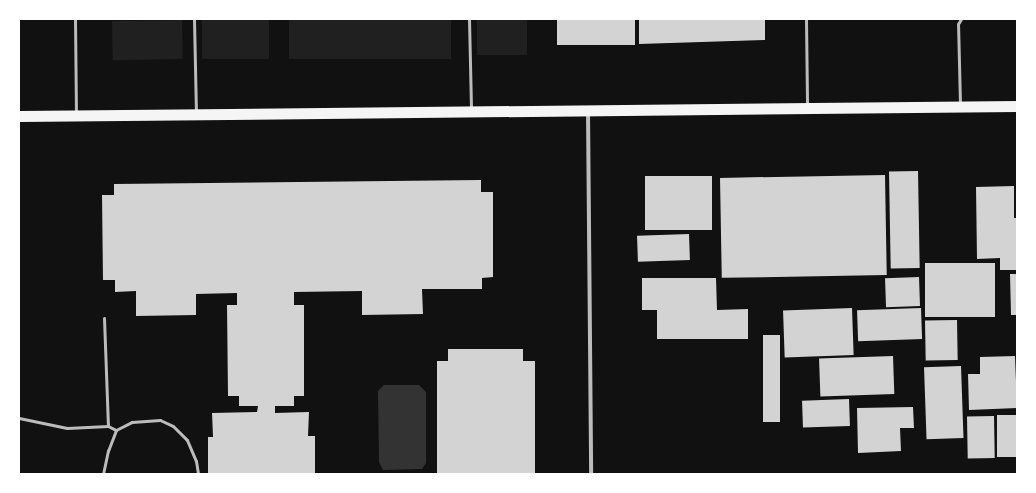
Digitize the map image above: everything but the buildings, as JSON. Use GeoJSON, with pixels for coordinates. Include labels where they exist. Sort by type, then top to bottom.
{"type":"FeatureCollection","features":[{"type":"Feature","properties":{"kind":"highway"},"geometry":{"type":"LineString","coordinates":[[19,116],[1017,106]]}},
{"type":"Feature","properties":{"kind":"street"},"geometry":{"type":"LineString","coordinates":[[588,110],[591,474]]}},
{"type":"Feature","properties":{"kind":"lane"},"geometry":{"type":"LineString","coordinates":[[75,19],[76,115]]}},
{"type":"Feature","properties":{"kind":"lane"},"geometry":{"type":"LineString","coordinates":[[194,19],[196,114]]}},
{"type":"Feature","properties":{"kind":"lane"},"geometry":{"type":"LineString","coordinates":[[469,19],[471,112]]}},
{"type":"Feature","properties":{"kind":"lane"},"geometry":{"type":"LineString","coordinates":[[806,19],[807,108]]}},
{"type":"Feature","properties":{"kind":"lane"},"geometry":{"type":"LineString","coordinates":[[960,19],[958,24],[960,107]]}},
{"type":"Feature","properties":{"kind":"lane"},"geometry":{"type":"LineString","coordinates":[[104,318],[108,426]]}},
{"type":"Feature","properties":{"kind":"lane"},"geometry":{"type":"LineString","coordinates":[[19,418],[67,428],[108,426],[116,430]]}},
{"type":"Feature","properties":{"kind":"lane"},"geometry":{"type":"LineString","coordinates":[[103,474],[108,451],[116,430],[132,422],[151,420],[160,420],[173,426],[188,440],[196,461],[198,474]]}},
{"type":"Feature","properties":{"kind":"shaded area"},"geometry":{"type":"Polygon","coordinates":[[[202,19],[269,19],[269,59],[202,59],[202,19]]]}},
{"type":"Feature","properties":{"kind":"shaded area"},"geometry":{"type":"Polygon","coordinates":[[[289,19],[451,19],[451,59],[289,59],[289,19]]]}},
{"type":"Feature","properties":{"kind":"shaded area"},"geometry":{"type":"Polygon","coordinates":[[[477,19],[527,19],[527,55],[477,55],[477,19]]]}},
{"type":"Feature","properties":{"kind":"shaded area"},"geometry":{"type":"Polygon","coordinates":[[[182,20],[183,59],[113,60],[112,21],[182,20]]]}},
{"type":"Feature","properties":{"kind":"shaded area"},"geometry":{"type":"Polygon","coordinates":[[[384,385],[419,385],[426,392],[426,463],[422,469],[383,470],[379,462],[378,391],[384,385]]]}}]}
